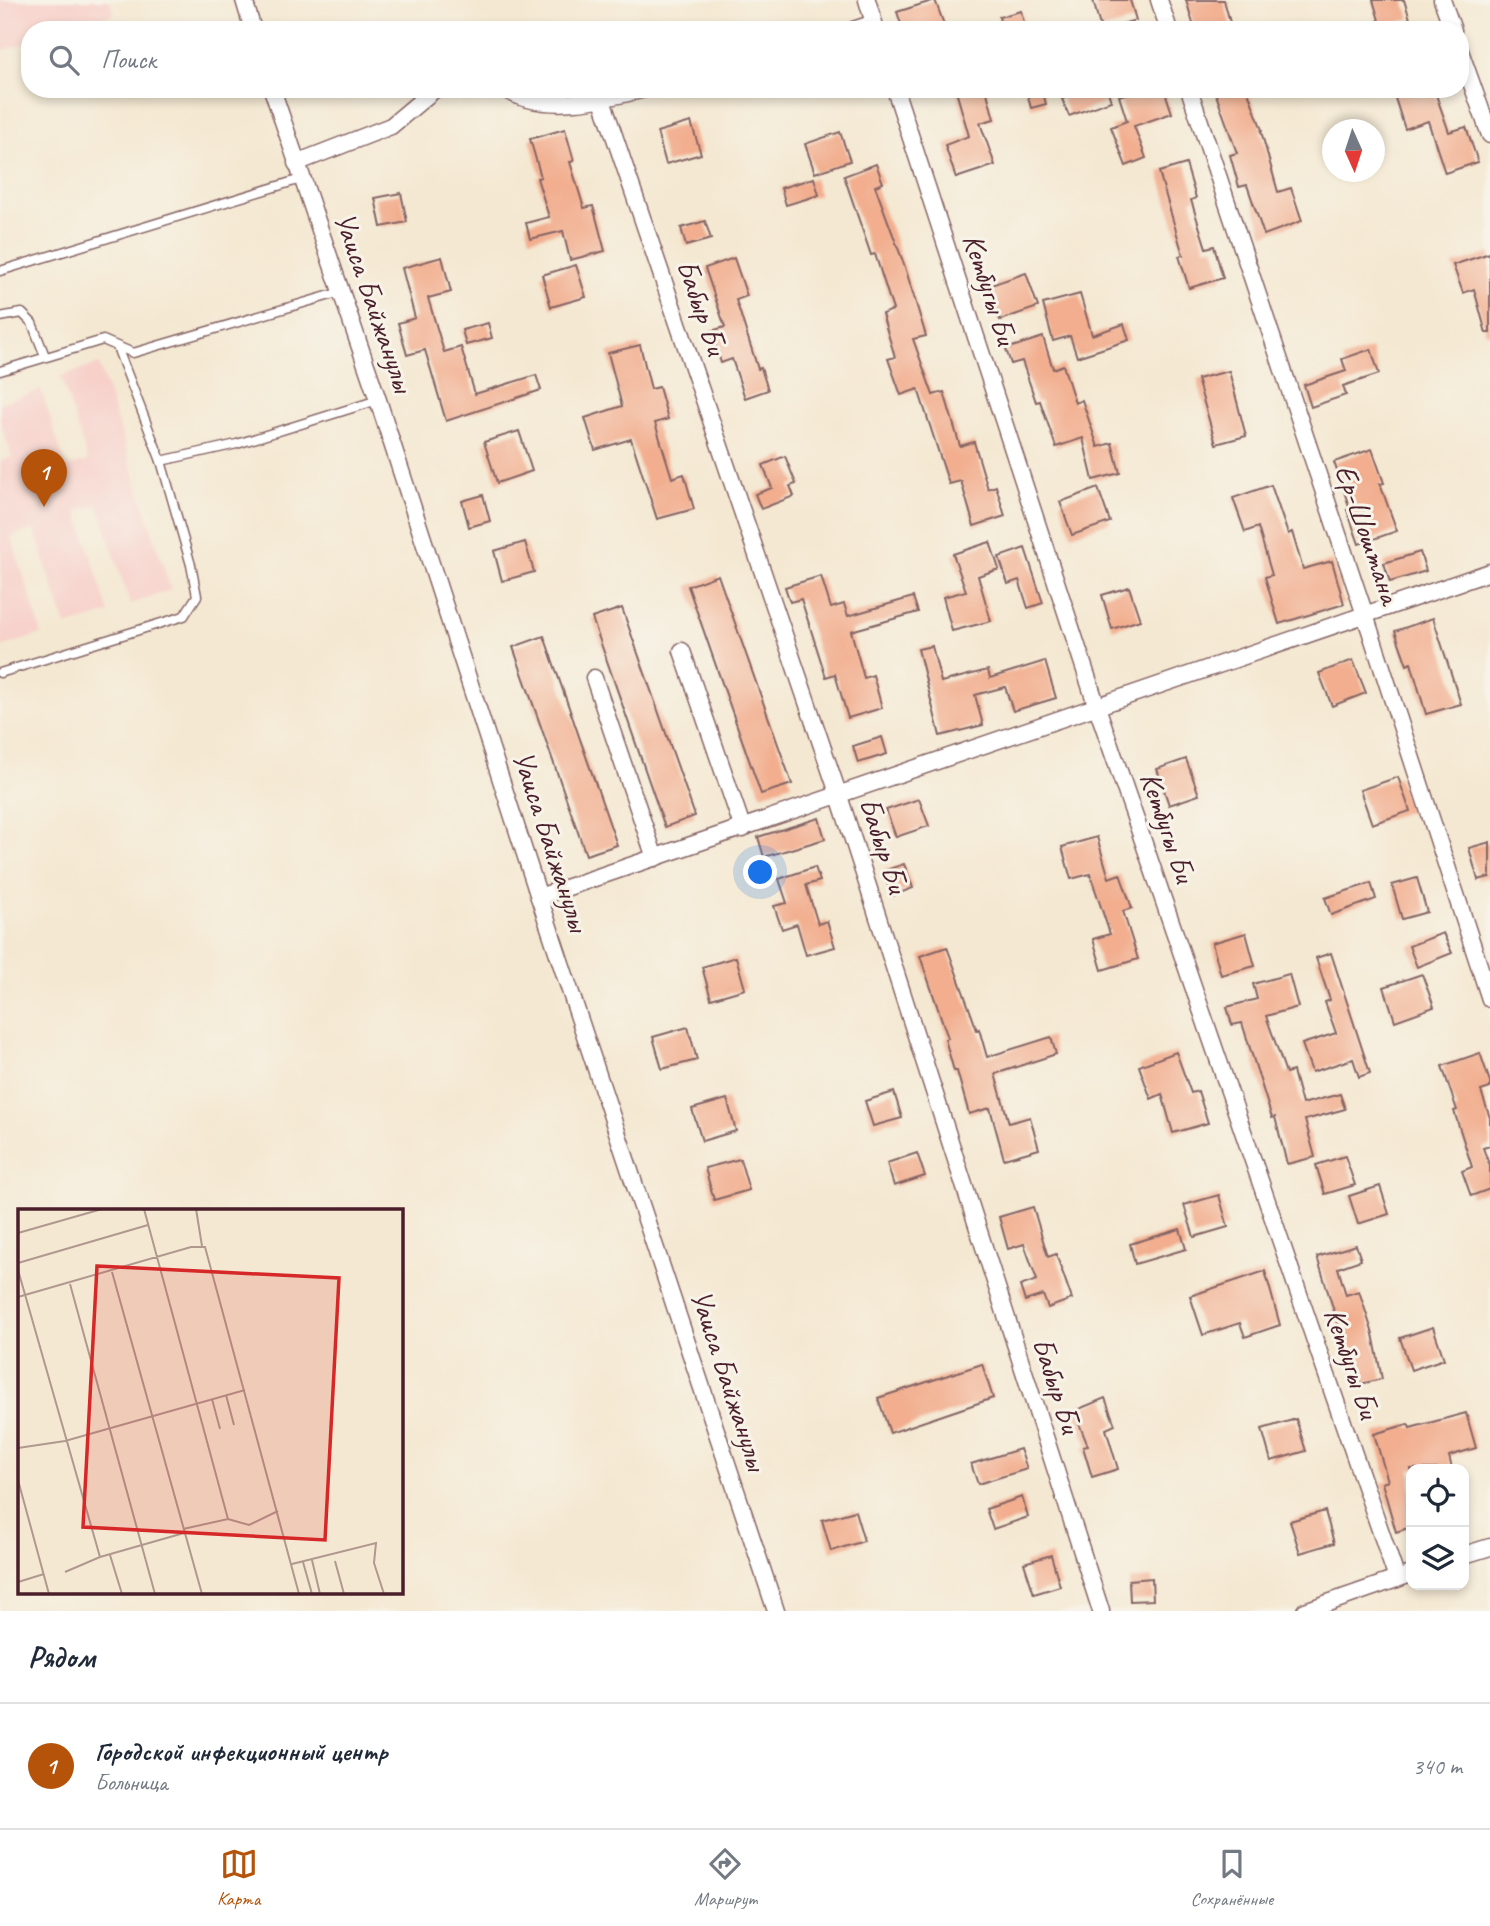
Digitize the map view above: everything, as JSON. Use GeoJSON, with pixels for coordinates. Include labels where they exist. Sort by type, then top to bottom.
{"type":"FeatureCollection","features":[{"type":"Feature","properties":{"kind":"street"},"geometry":{"type":"LineString","coordinates":[[244,0],[250,21]]}},
{"type":"Feature","properties":{"kind":"street"},"geometry":{"type":"LineString","coordinates":[[867,0],[873,21]]}},
{"type":"Feature","properties":{"kind":"street"},"geometry":{"type":"LineString","coordinates":[[1158,0],[1165,21]]}},
{"type":"Feature","properties":{"kind":"street"},"geometry":{"type":"LineString","coordinates":[[1442,0],[1449,21]]}},
{"type":"Feature","properties":{"kind":"street"},"geometry":{"type":"LineString","coordinates":[[1469,76],[1490,135]]}},
{"type":"Feature","properties":{"kind":"street","name":"Уаиса Байжанулы"},"geometry":{"type":"LineString","coordinates":[[275,98],[378,400],[539,897],[776,1611]]}},
{"type":"Feature","properties":{"kind":"street"},"geometry":{"type":"LineString","coordinates":[[299,171],[391,126],[424,98]]}},
{"type":"Feature","properties":{"kind":"street"},"geometry":{"type":"LineString","coordinates":[[523,98],[544,103],[610,98]]}},
{"type":"Feature","properties":{"kind":"street","name":"Кетбугы Би"},"geometry":{"type":"LineString","coordinates":[[898,98],[1097,707],[1404,1577]]}},
{"type":"Feature","properties":{"kind":"street","name":"Ер-Шоштана"},"geometry":{"type":"LineString","coordinates":[[1192,98],[1490,999]]}},
{"type":"Feature","properties":{"kind":"street","name":"Бабыр Би"},"geometry":{"type":"LineString","coordinates":[[602,100],[839,796],[1101,1611]]}},
{"type":"Feature","properties":{"kind":"street"},"geometry":{"type":"LineString","coordinates":[[539,897],[1490,572]]}},
{"type":"Feature","properties":{"kind":"street"},"geometry":{"type":"LineString","coordinates":[[682,651],[743,828]]}},
{"type":"Feature","properties":{"kind":"street"},"geometry":{"type":"LineString","coordinates":[[594,678],[655,858]]}},
{"type":"Feature","properties":{"kind":"street"},"geometry":{"type":"LineString","coordinates":[[1469,1553],[1490,1547]]}},
{"type":"Feature","properties":{"kind":"street"},"geometry":{"type":"LineString","coordinates":[[1305,1611],[1404,1577]]}},
{"type":"Feature","properties":{"kind":"lane"},"geometry":{"type":"LineString","coordinates":[[0,271],[299,171]]}},
{"type":"Feature","properties":{"kind":"lane"},"geometry":{"type":"LineString","coordinates":[[0,371],[103,340],[133,353],[341,292]]}},
{"type":"Feature","properties":{"kind":"lane"},"geometry":{"type":"LineString","coordinates":[[0,317],[22,313],[32,323],[46,356]]}},
{"type":"Feature","properties":{"kind":"lane"},"geometry":{"type":"LineString","coordinates":[[0,673],[184,616],[197,596],[191,565],[161,461],[117,347]]}},
{"type":"Feature","properties":{"kind":"lane"},"geometry":{"type":"LineString","coordinates":[[161,461],[237,444],[378,400]]}},
{"type":"Feature","properties":{"kind":"shaded area"},"geometry":{"type":"Polygon","coordinates":[[[0,0],[109,0],[114,14],[93,21],[21,21],[21,45],[0,51],[0,0]]]}},
{"type":"Feature","properties":{"kind":"shaded area"},"geometry":{"type":"Polygon","coordinates":[[[99,364],[171,590],[130,604],[98,504],[77,511],[109,613],[66,626],[34,529],[11,537],[42,634],[1,647],[0,461],[12,457],[0,420],[0,403],[41,390],[66,467],[88,461],[61,376],[99,364]]]}},
{"type":"Feature","properties":{"kind":"building"},"geometry":{"type":"Polygon","coordinates":[[[935,0],[943,21],[900,21],[897,12],[935,0]]]}},
{"type":"Feature","properties":{"kind":"building"},"geometry":{"type":"Polygon","coordinates":[[[1093,0],[1130,0],[1136,20],[1099,21],[1093,0]]]}},
{"type":"Feature","properties":{"kind":"building"},"geometry":{"type":"Polygon","coordinates":[[[1186,0],[1224,0],[1230,21],[1192,21],[1186,0]]]}},
{"type":"Feature","properties":{"kind":"building"},"geometry":{"type":"Polygon","coordinates":[[[1373,0],[1404,0],[1410,19],[1379,21],[1373,0]]]}},
{"type":"Feature","properties":{"kind":"building"},"geometry":{"type":"Polygon","coordinates":[[[1021,11],[1024,21],[1000,21],[999,17],[1021,11]]]}},
{"type":"Feature","properties":{"kind":"building"},"geometry":{"type":"Polygon","coordinates":[[[958,98],[988,98],[994,119],[980,123],[995,165],[956,178],[945,145],[969,136],[958,98]]]}},
{"type":"Feature","properties":{"kind":"building"},"geometry":{"type":"Polygon","coordinates":[[[1028,98],[1044,98],[1046,104],[1031,108],[1028,98]]]}},
{"type":"Feature","properties":{"kind":"building"},"geometry":{"type":"Polygon","coordinates":[[[1110,98],[1111,101],[1069,116],[1062,99],[1110,98]]]}},
{"type":"Feature","properties":{"kind":"building"},"geometry":{"type":"Polygon","coordinates":[[[1120,98],[1167,98],[1172,113],[1134,126],[1146,158],[1126,166],[1111,127],[1127,121],[1120,98]]]}},
{"type":"Feature","properties":{"kind":"building"},"geometry":{"type":"Polygon","coordinates":[[[1217,98],[1250,98],[1262,130],[1278,192],[1291,188],[1302,221],[1264,235],[1247,185],[1239,187],[1230,155],[1237,153],[1217,98]]]}},
{"type":"Feature","properties":{"kind":"building"},"geometry":{"type":"Polygon","coordinates":[[[1395,98],[1437,98],[1449,132],[1466,127],[1478,162],[1445,173],[1428,121],[1405,129],[1395,98]]]}},
{"type":"Feature","properties":{"kind":"building"},"geometry":{"type":"Polygon","coordinates":[[[691,122],[701,154],[666,164],[657,132],[691,122]]]}},
{"type":"Feature","properties":{"kind":"building"},"geometry":{"type":"Polygon","coordinates":[[[565,129],[574,161],[570,162],[584,208],[593,206],[605,251],[570,260],[563,231],[530,239],[526,223],[549,217],[537,178],[541,177],[530,139],[565,129]]]}},
{"type":"Feature","properties":{"kind":"building"},"geometry":{"type":"Polygon","coordinates":[[[840,132],[850,161],[815,173],[805,144],[840,132]]]}},
{"type":"Feature","properties":{"kind":"building"},"geometry":{"type":"Polygon","coordinates":[[[876,164],[883,183],[875,186],[905,267],[926,336],[913,339],[933,395],[944,392],[960,446],[974,442],[988,489],[996,486],[1005,516],[974,526],[961,481],[949,484],[918,389],[901,395],[888,359],[895,357],[882,314],[893,310],[875,254],[871,255],[844,176],[876,164]]]}},
{"type":"Feature","properties":{"kind":"building"},"geometry":{"type":"Polygon","coordinates":[[[1186,164],[1196,198],[1191,200],[1206,248],[1214,246],[1223,278],[1189,288],[1179,256],[1183,255],[1159,172],[1186,164]]]}},
{"type":"Feature","properties":{"kind":"building"},"geometry":{"type":"Polygon","coordinates":[[[814,178],[819,195],[786,205],[781,188],[814,178]]]}},
{"type":"Feature","properties":{"kind":"building"},"geometry":{"type":"Polygon","coordinates":[[[401,193],[407,222],[381,227],[375,198],[401,193]]]}},
{"type":"Feature","properties":{"kind":"building"},"geometry":{"type":"Polygon","coordinates":[[[705,221],[711,239],[686,246],[681,228],[705,221]]]}},
{"type":"Feature","properties":{"kind":"building"},"geometry":{"type":"Polygon","coordinates":[[[1490,253],[1490,333],[1486,333],[1474,289],[1463,293],[1453,265],[1490,253]]]}},
{"type":"Feature","properties":{"kind":"building"},"geometry":{"type":"Polygon","coordinates":[[[442,257],[451,292],[428,298],[444,352],[461,347],[475,394],[536,375],[541,390],[446,421],[425,350],[407,355],[398,323],[415,318],[402,268],[442,257]]]}},
{"type":"Feature","properties":{"kind":"building"},"geometry":{"type":"Polygon","coordinates":[[[734,258],[747,296],[736,300],[758,369],[761,368],[768,390],[745,398],[732,359],[721,363],[711,331],[725,327],[705,268],[734,258]]]}},
{"type":"Feature","properties":{"kind":"building"},"geometry":{"type":"Polygon","coordinates":[[[576,265],[586,297],[551,307],[542,275],[576,265]]]}},
{"type":"Feature","properties":{"kind":"building"},"geometry":{"type":"Polygon","coordinates":[[[1026,273],[1038,307],[1000,320],[988,286],[1026,273]]]}},
{"type":"Feature","properties":{"kind":"building"},"geometry":{"type":"Polygon","coordinates":[[[1080,294],[1092,335],[1124,324],[1129,340],[1077,357],[1070,336],[1053,341],[1043,304],[1080,294]]]}},
{"type":"Feature","properties":{"kind":"building"},"geometry":{"type":"Polygon","coordinates":[[[488,323],[492,338],[466,345],[462,330],[488,323]]]}},
{"type":"Feature","properties":{"kind":"building"},"geometry":{"type":"Polygon","coordinates":[[[1043,337],[1053,369],[1063,365],[1075,403],[1082,400],[1098,447],[1112,443],[1120,473],[1093,480],[1083,438],[1056,447],[1022,361],[1011,364],[1006,349],[1043,337]]]}},
{"type":"Feature","properties":{"kind":"building"},"geometry":{"type":"Polygon","coordinates":[[[640,345],[651,389],[659,387],[668,419],[655,423],[672,478],[684,474],[694,509],[657,519],[631,439],[595,450],[585,418],[622,406],[608,353],[640,345]]]}},
{"type":"Feature","properties":{"kind":"building"},"geometry":{"type":"Polygon","coordinates":[[[1371,349],[1379,374],[1343,386],[1346,395],[1311,407],[1304,385],[1346,371],[1342,359],[1371,349]]]}},
{"type":"Feature","properties":{"kind":"building"},"geometry":{"type":"Polygon","coordinates":[[[1229,371],[1246,436],[1216,444],[1197,379],[1229,371]]]}},
{"type":"Feature","properties":{"kind":"building"},"geometry":{"type":"Polygon","coordinates":[[[519,431],[532,471],[497,483],[484,442],[519,431]]]}},
{"type":"Feature","properties":{"kind":"building"},"geometry":{"type":"Polygon","coordinates":[[[1372,449],[1384,483],[1380,484],[1397,531],[1359,544],[1334,462],[1372,449]]]}},
{"type":"Feature","properties":{"kind":"building"},"geometry":{"type":"Polygon","coordinates":[[[785,456],[796,484],[790,486],[794,496],[761,509],[755,494],[772,488],[763,465],[785,456]]]}},
{"type":"Feature","properties":{"kind":"building"},"geometry":{"type":"Polygon","coordinates":[[[1271,485],[1288,534],[1292,532],[1303,569],[1332,561],[1344,604],[1279,624],[1265,577],[1272,575],[1258,527],[1245,532],[1233,498],[1271,485]]]}},
{"type":"Feature","properties":{"kind":"building"},"geometry":{"type":"Polygon","coordinates":[[[1098,488],[1110,522],[1072,535],[1060,502],[1098,488]]]}},
{"type":"Feature","properties":{"kind":"building"},"geometry":{"type":"Polygon","coordinates":[[[483,495],[490,521],[469,527],[462,501],[483,495]]]}},
{"type":"Feature","properties":{"kind":"building"},"geometry":{"type":"Polygon","coordinates":[[[525,542],[534,572],[502,581],[494,551],[525,542]]]}},
{"type":"Feature","properties":{"kind":"building"},"geometry":{"type":"Polygon","coordinates":[[[990,542],[999,569],[978,576],[991,621],[952,631],[943,597],[966,591],[953,554],[990,542]]]}},
{"type":"Feature","properties":{"kind":"building"},"geometry":{"type":"Polygon","coordinates":[[[1025,548],[1043,603],[1028,608],[1019,580],[1008,584],[999,557],[1025,548]]]}},
{"type":"Feature","properties":{"kind":"building"},"geometry":{"type":"Polygon","coordinates":[[[1420,552],[1426,571],[1390,582],[1384,563],[1420,552]]]}},
{"type":"Feature","properties":{"kind":"building"},"geometry":{"type":"Polygon","coordinates":[[[718,575],[792,784],[761,794],[688,586],[718,575]]]}},
{"type":"Feature","properties":{"kind":"building"},"geometry":{"type":"Polygon","coordinates":[[[821,576],[831,608],[844,604],[848,616],[913,597],[918,612],[851,631],[864,678],[873,675],[882,708],[848,718],[835,674],[826,677],[801,599],[790,602],[785,587],[821,576]]]}},
{"type":"Feature","properties":{"kind":"building"},"geometry":{"type":"Polygon","coordinates":[[[1129,587],[1140,620],[1112,629],[1102,595],[1129,587]]]}},
{"type":"Feature","properties":{"kind":"building"},"geometry":{"type":"Polygon","coordinates":[[[622,608],[695,816],[665,827],[592,618],[622,608]]]}},
{"type":"Feature","properties":{"kind":"building"},"geometry":{"type":"Polygon","coordinates":[[[1433,618],[1461,704],[1426,714],[1411,663],[1407,665],[1395,631],[1433,618]]]}},
{"type":"Feature","properties":{"kind":"building"},"geometry":{"type":"Polygon","coordinates":[[[544,636],[617,845],[586,855],[513,647],[544,636]]]}},
{"type":"Feature","properties":{"kind":"building"},"geometry":{"type":"Polygon","coordinates":[[[932,646],[941,682],[988,670],[990,678],[1045,661],[1056,698],[1013,711],[1005,687],[975,695],[983,725],[940,736],[918,649],[932,646]]]}},
{"type":"Feature","properties":{"kind":"building"},"geometry":{"type":"Polygon","coordinates":[[[1353,660],[1366,693],[1332,706],[1319,673],[1353,660]]]}},
{"type":"Feature","properties":{"kind":"building"},"geometry":{"type":"Polygon","coordinates":[[[882,737],[887,754],[858,763],[853,746],[882,737]]]}},
{"type":"Feature","properties":{"kind":"building"},"geometry":{"type":"Polygon","coordinates":[[[1186,759],[1199,795],[1169,805],[1157,769],[1186,759]]]}},
{"type":"Feature","properties":{"kind":"building"},"geometry":{"type":"Polygon","coordinates":[[[1398,777],[1410,811],[1372,824],[1360,790],[1398,777]]]}},
{"type":"Feature","properties":{"kind":"building"},"geometry":{"type":"Polygon","coordinates":[[[919,799],[929,826],[896,837],[886,810],[919,799]]]}},
{"type":"Feature","properties":{"kind":"building"},"geometry":{"type":"Polygon","coordinates":[[[819,818],[825,839],[764,857],[758,837],[819,818]]]}},
{"type":"Feature","properties":{"kind":"building"},"geometry":{"type":"Polygon","coordinates":[[[1097,837],[1109,878],[1120,874],[1132,908],[1123,911],[1138,959],[1102,970],[1093,939],[1110,934],[1090,874],[1071,879],[1062,847],[1097,837]]]}},
{"type":"Feature","properties":{"kind":"building"},"geometry":{"type":"Polygon","coordinates":[[[1490,842],[1490,877],[1478,880],[1469,848],[1490,842]]]}},
{"type":"Feature","properties":{"kind":"building"},"geometry":{"type":"Polygon","coordinates":[[[904,864],[913,888],[892,896],[883,871],[904,864]]]}},
{"type":"Feature","properties":{"kind":"building"},"geometry":{"type":"Polygon","coordinates":[[[815,867],[820,881],[806,885],[818,924],[827,921],[835,947],[806,955],[797,924],[782,929],[774,906],[787,903],[779,879],[815,867]]]}},
{"type":"Feature","properties":{"kind":"building"},"geometry":{"type":"Polygon","coordinates":[[[1417,878],[1427,912],[1402,919],[1392,885],[1417,878]]]}},
{"type":"Feature","properties":{"kind":"building"},"geometry":{"type":"Polygon","coordinates":[[[1371,883],[1376,899],[1331,915],[1325,898],[1371,883]]]}},
{"type":"Feature","properties":{"kind":"building"},"geometry":{"type":"Polygon","coordinates":[[[1246,933],[1255,966],[1221,975],[1212,943],[1246,933]]]}},
{"type":"Feature","properties":{"kind":"building"},"geometry":{"type":"Polygon","coordinates":[[[1443,933],[1452,953],[1417,967],[1409,946],[1443,933]]]}},
{"type":"Feature","properties":{"kind":"building"},"geometry":{"type":"Polygon","coordinates":[[[947,947],[987,1057],[1051,1037],[1056,1054],[995,1074],[1009,1123],[1030,1117],[1039,1149],[1004,1159],[990,1108],[969,1114],[945,1039],[948,1038],[920,956],[947,947]]]}},
{"type":"Feature","properties":{"kind":"building"},"geometry":{"type":"Polygon","coordinates":[[[1331,953],[1370,1073],[1359,1077],[1353,1059],[1312,1072],[1302,1044],[1336,1033],[1325,1002],[1330,1000],[1316,958],[1331,953]]]}},
{"type":"Feature","properties":{"kind":"building"},"geometry":{"type":"Polygon","coordinates":[[[736,957],[745,989],[711,999],[702,967],[736,957]]]}},
{"type":"Feature","properties":{"kind":"building"},"geometry":{"type":"Polygon","coordinates":[[[1289,974],[1298,1007],[1266,1016],[1286,1073],[1293,1071],[1302,1104],[1340,1094],[1345,1109],[1305,1120],[1315,1157],[1287,1164],[1275,1117],[1272,1118],[1242,1023],[1232,1025],[1227,1007],[1257,999],[1253,984],[1289,974]]]}},
{"type":"Feature","properties":{"kind":"building"},"geometry":{"type":"Polygon","coordinates":[[[1422,974],[1434,1007],[1395,1021],[1384,987],[1422,974]]]}},
{"type":"Feature","properties":{"kind":"building"},"geometry":{"type":"Polygon","coordinates":[[[688,1027],[697,1060],[662,1069],[653,1037],[688,1027]]]}},
{"type":"Feature","properties":{"kind":"building"},"geometry":{"type":"Polygon","coordinates":[[[1176,1052],[1191,1093],[1198,1091],[1208,1123],[1173,1133],[1162,1094],[1151,1099],[1139,1066],[1176,1052]]]}},
{"type":"Feature","properties":{"kind":"building"},"geometry":{"type":"Polygon","coordinates":[[[1480,1053],[1490,1082],[1490,1088],[1481,1091],[1490,1118],[1490,1146],[1483,1148],[1490,1167],[1490,1189],[1471,1196],[1462,1171],[1472,1167],[1442,1066],[1480,1053]]]}},
{"type":"Feature","properties":{"kind":"building"},"geometry":{"type":"Polygon","coordinates":[[[894,1092],[902,1118],[873,1126],[865,1101],[894,1092]]]}},
{"type":"Feature","properties":{"kind":"building"},"geometry":{"type":"Polygon","coordinates":[[[727,1099],[736,1131],[702,1141],[692,1109],[727,1099]]]}},
{"type":"Feature","properties":{"kind":"building"},"geometry":{"type":"Polygon","coordinates":[[[917,1153],[925,1176],[894,1186],[887,1163],[917,1153]]]}},
{"type":"Feature","properties":{"kind":"building"},"geometry":{"type":"Polygon","coordinates":[[[1345,1156],[1355,1185],[1325,1194],[1316,1165],[1345,1156]]]}},
{"type":"Feature","properties":{"kind":"building"},"geometry":{"type":"Polygon","coordinates":[[[740,1159],[749,1190],[714,1200],[705,1168],[740,1159]]]}},
{"type":"Feature","properties":{"kind":"building"},"geometry":{"type":"Polygon","coordinates":[[[1380,1186],[1389,1214],[1358,1224],[1349,1196],[1380,1186]]]}},
{"type":"Feature","properties":{"kind":"building"},"geometry":{"type":"Polygon","coordinates":[[[1219,1195],[1228,1227],[1194,1237],[1184,1205],[1219,1195]]]}},
{"type":"Feature","properties":{"kind":"building"},"geometry":{"type":"Polygon","coordinates":[[[1033,1207],[1048,1257],[1056,1254],[1072,1299],[1048,1308],[1043,1295],[1025,1301],[1020,1286],[1037,1280],[1024,1244],[1008,1249],[999,1217],[1033,1207]]]}},
{"type":"Feature","properties":{"kind":"building"},"geometry":{"type":"Polygon","coordinates":[[[1180,1229],[1186,1249],[1135,1264],[1130,1244],[1180,1229]]]}},
{"type":"Feature","properties":{"kind":"building"},"geometry":{"type":"Polygon","coordinates":[[[1356,1245],[1361,1260],[1338,1268],[1346,1295],[1359,1291],[1373,1334],[1382,1379],[1356,1385],[1346,1343],[1317,1257],[1356,1245]]]}},
{"type":"Feature","properties":{"kind":"building"},"geometry":{"type":"Polygon","coordinates":[[[1265,1271],[1280,1325],[1245,1337],[1240,1323],[1203,1335],[1190,1296],[1265,1271]]]}},
{"type":"Feature","properties":{"kind":"building"},"geometry":{"type":"Polygon","coordinates":[[[1433,1327],[1444,1359],[1411,1370],[1400,1338],[1433,1327]]]}},
{"type":"Feature","properties":{"kind":"building"},"geometry":{"type":"Polygon","coordinates":[[[982,1364],[993,1398],[890,1433],[878,1398],[982,1364]]]}},
{"type":"Feature","properties":{"kind":"building"},"geometry":{"type":"Polygon","coordinates":[[[1105,1398],[1115,1425],[1106,1429],[1118,1469],[1092,1477],[1083,1447],[1088,1446],[1074,1411],[1105,1398]]]}},
{"type":"Feature","properties":{"kind":"building"},"geometry":{"type":"Polygon","coordinates":[[[1466,1413],[1476,1448],[1449,1456],[1451,1464],[1406,1464],[1406,1529],[1396,1532],[1382,1483],[1388,1481],[1374,1434],[1408,1424],[1410,1428],[1466,1413]]]}},
{"type":"Feature","properties":{"kind":"building"},"geometry":{"type":"Polygon","coordinates":[[[1296,1419],[1306,1451],[1271,1461],[1262,1429],[1296,1419]]]}},
{"type":"Feature","properties":{"kind":"building"},"geometry":{"type":"Polygon","coordinates":[[[1020,1449],[1027,1469],[978,1484],[971,1464],[1020,1449]]]}},
{"type":"Feature","properties":{"kind":"building"},"geometry":{"type":"Polygon","coordinates":[[[1022,1497],[1028,1517],[993,1529],[986,1509],[1022,1497]]]}},
{"type":"Feature","properties":{"kind":"building"},"geometry":{"type":"Polygon","coordinates":[[[855,1511],[864,1541],[831,1551],[822,1520],[855,1511]]]}},
{"type":"Feature","properties":{"kind":"building"},"geometry":{"type":"Polygon","coordinates":[[[1325,1511],[1334,1543],[1300,1553],[1290,1521],[1325,1511]]]}},
{"type":"Feature","properties":{"kind":"building"},"geometry":{"type":"Polygon","coordinates":[[[1051,1555],[1060,1586],[1034,1594],[1024,1563],[1051,1555]]]}},
{"type":"Feature","properties":{"kind":"building"},"geometry":{"type":"Polygon","coordinates":[[[1152,1578],[1153,1600],[1130,1601],[1129,1580],[1152,1578]]]}},
{"type":"Feature","properties":{"kind":"place","name":"Городской инфекционный центр"},"geometry":{"type":"Point","coordinates":[44,507]}}]}
